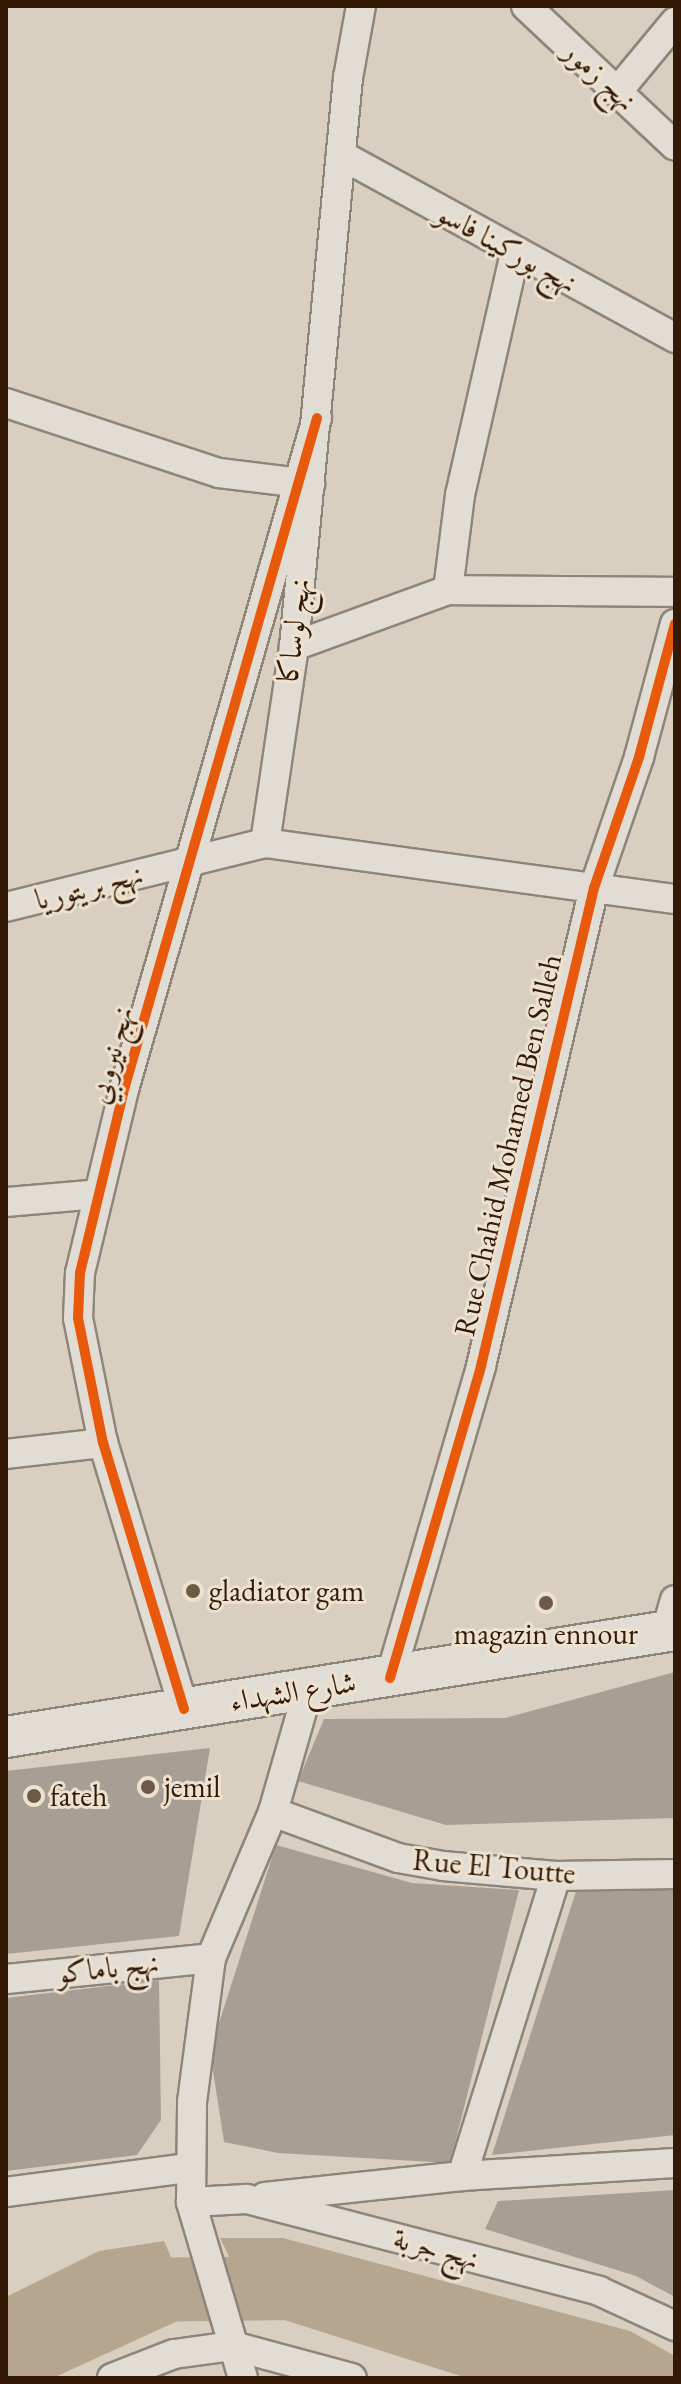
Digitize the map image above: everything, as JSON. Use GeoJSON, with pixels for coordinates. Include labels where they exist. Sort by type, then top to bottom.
{"type":"FeatureCollection","features":[{"type":"Feature","properties":{"kind":"main road","name":"شارع الشهداء"},"geometry":{"type":"LineString","coordinates":[[6,1737],[390,1678],[672,1620]]}},
{"type":"Feature","properties":{"kind":"street","name":"نهج لوساكا"},"geometry":{"type":"LineString","coordinates":[[265,843],[294,646],[303,483],[317,418],[341,155],[361,6]]}},
{"type":"Feature","properties":{"kind":"street","name":"نهج زمور"},"geometry":{"type":"LineString","coordinates":[[526,6],[675,146]]}},
{"type":"Feature","properties":{"kind":"street"},"geometry":{"type":"LineString","coordinates":[[617,92],[675,22]]}},
{"type":"Feature","properties":{"kind":"street","name":"نهج بوركينا فاسو"},"geometry":{"type":"LineString","coordinates":[[341,155],[675,338]]}},
{"type":"Feature","properties":{"kind":"street"},"geometry":{"type":"LineString","coordinates":[[448,590],[457,507],[515,253]]}},
{"type":"Feature","properties":{"kind":"street"},"geometry":{"type":"LineString","coordinates":[[6,403],[219,473],[303,483]]}},
{"type":"Feature","properties":{"kind":"street","name":"نهج نيروبي"},"geometry":{"type":"LineString","coordinates":[[184,1709],[103,1443],[78,1318],[80,1273],[191,861],[303,483]]}},
{"type":"Feature","properties":{"kind":"street"},"geometry":{"type":"LineString","coordinates":[[294,646],[448,590],[675,592]]}},
{"type":"Feature","properties":{"kind":"street","name":"Rue Chahid Mohamed Ben Salleh"},"geometry":{"type":"LineString","coordinates":[[390,1678],[481,1366],[594,888],[639,757],[675,624]]}},
{"type":"Feature","properties":{"kind":"street"},"geometry":{"type":"LineString","coordinates":[[265,843],[675,899]]}},
{"type":"Feature","properties":{"kind":"street","name":"نهج بريتوريا"},"geometry":{"type":"LineString","coordinates":[[6,907],[265,843]]}},
{"type":"Feature","properties":{"kind":"street"},"geometry":{"type":"LineString","coordinates":[[6,1202],[99,1194]]}},
{"type":"Feature","properties":{"kind":"street"},"geometry":{"type":"LineString","coordinates":[[6,1454],[103,1443]]}},
{"type":"Feature","properties":{"kind":"street"},"geometry":{"type":"LineString","coordinates":[[243,2378],[191,2202],[188,2168],[211,1958],[273,1812],[308,1690]]}},
{"type":"Feature","properties":{"kind":"street","name":"Rue El Toutte"},"geometry":{"type":"LineString","coordinates":[[273,1812],[398,1858],[556,1876],[675,1874]]}},
{"type":"Feature","properties":{"kind":"street"},"geometry":{"type":"LineString","coordinates":[[462,2176],[556,1876]]}},
{"type":"Feature","properties":{"kind":"street","name":"نهج باماكو"},"geometry":{"type":"LineString","coordinates":[[6,1979],[211,1958]]}},
{"type":"Feature","properties":{"kind":"street"},"geometry":{"type":"LineString","coordinates":[[247,2199],[462,2176],[675,2163]]}},
{"type":"Feature","properties":{"kind":"street"},"geometry":{"type":"LineString","coordinates":[[6,2192],[188,2168]]}},
{"type":"Feature","properties":{"kind":"street","name":"نهج جربة"},"geometry":{"type":"LineString","coordinates":[[191,2202],[247,2199],[599,2291],[675,2326]]}},
{"type":"Feature","properties":{"kind":"street"},"geometry":{"type":"LineString","coordinates":[[112,2378],[174,2354],[233,2346],[352,2378]]}},
{"type":"Feature","properties":{"kind":"shaded area"},"geometry":{"type":"Polygon","coordinates":[[[220,2238],[283,2238],[630,2331],[675,2356],[675,2378],[467,2378],[256,2311],[220,2238]]]}},
{"type":"Feature","properties":{"kind":"shaded area"},"geometry":{"type":"Polygon","coordinates":[[[164,2241],[195,2313],[53,2378],[6,2378],[6,2297],[99,2251],[164,2241]]]}},
{"type":"Feature","properties":{"kind":"building"},"geometry":{"type":"Polygon","coordinates":[[[675,1672],[675,1818],[446,1825],[298,1781],[324,1719],[505,1718],[675,1672]]]}},
{"type":"Feature","properties":{"kind":"building"},"geometry":{"type":"Polygon","coordinates":[[[210,1748],[179,1936],[6,1954],[6,1771],[210,1748]]]}},
{"type":"Feature","properties":{"kind":"building"},"geometry":{"type":"Polygon","coordinates":[[[276,1845],[412,1883],[519,1890],[450,2163],[278,2153],[224,2142],[210,2051],[276,1845]]]}},
{"type":"Feature","properties":{"kind":"building"},"geometry":{"type":"Polygon","coordinates":[[[578,1885],[675,1886],[675,2135],[492,2155],[578,1885]]]}},
{"type":"Feature","properties":{"kind":"building"},"geometry":{"type":"Polygon","coordinates":[[[159,1980],[161,2120],[137,2155],[6,2171],[6,1998],[159,1980]]]}},
{"type":"Feature","properties":{"kind":"building"},"geometry":{"type":"Polygon","coordinates":[[[675,2190],[675,2297],[636,2276],[485,2229],[498,2201],[675,2190]]]}},
{"type":"Feature","properties":{"kind":"waterway"},"geometry":{"type":"LineString","coordinates":[[6,2352],[127,2290],[293,2288],[331,2300]]}},
{"type":"Feature","properties":{"kind":"cycle path"},"geometry":{"type":"LineString","coordinates":[[184,1709],[103,1443],[78,1318],[80,1273],[125,1086],[317,418]]}},
{"type":"Feature","properties":{"kind":"cycle path"},"geometry":{"type":"LineString","coordinates":[[390,1678],[481,1366],[594,888],[639,757],[675,624]]}},
{"type":"Feature","properties":{"kind":"place","name":"gladiator gam"},"geometry":{"type":"Point","coordinates":[193,1591]}},
{"type":"Feature","properties":{"kind":"place","name":"magazin ennour"},"geometry":{"type":"Point","coordinates":[546,1603]}},
{"type":"Feature","properties":{"kind":"place","name":"jemil"},"geometry":{"type":"Point","coordinates":[148,1787]}},
{"type":"Feature","properties":{"kind":"place","name":"fateh"},"geometry":{"type":"Point","coordinates":[34,1796]}}]}
